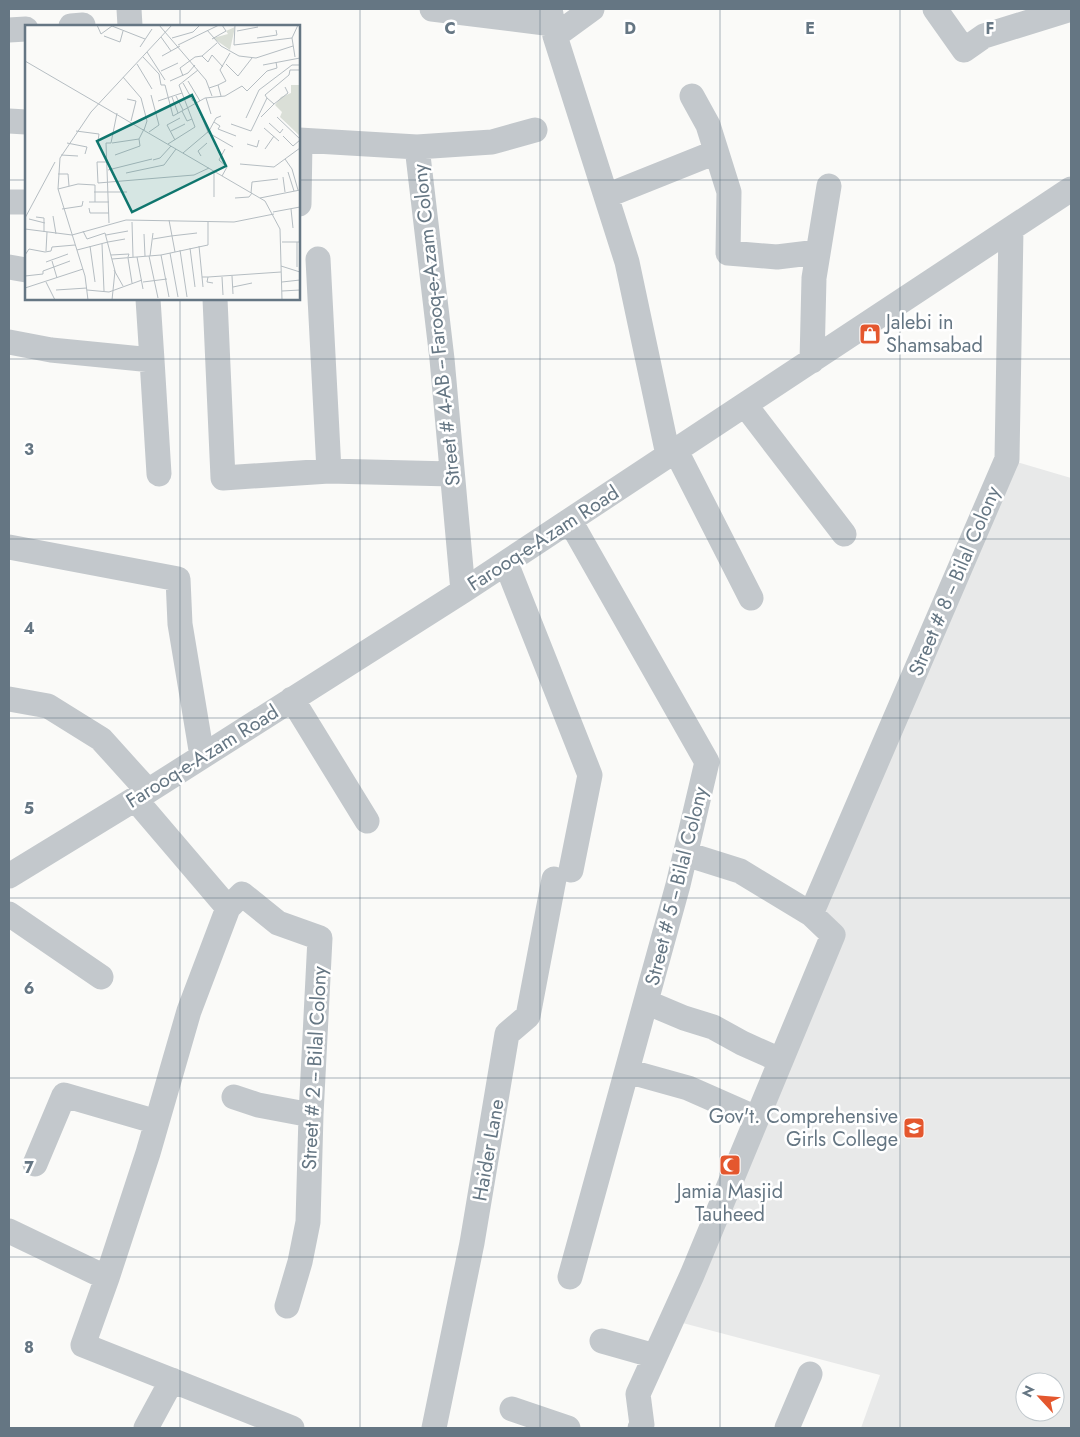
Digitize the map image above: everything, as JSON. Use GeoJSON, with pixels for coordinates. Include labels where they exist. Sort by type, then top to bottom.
{"type":"FeatureCollection","features":[{"type":"Feature","properties":{"kind":"street"},"geometry":{"type":"LineString","coordinates":[[129,9],[130,25]]}},
{"type":"Feature","properties":{"kind":"street"},"geometry":{"type":"LineString","coordinates":[[432,9],[553,23],[592,9]]}},
{"type":"Feature","properties":{"kind":"street"},"geometry":{"type":"LineString","coordinates":[[935,9],[964,50],[984,36],[1071,9]]}},
{"type":"Feature","properties":{"kind":"street"},"geometry":{"type":"LineString","coordinates":[[553,23],[627,262],[672,453],[751,598]]}},
{"type":"Feature","properties":{"kind":"street"},"geometry":{"type":"LineString","coordinates":[[9,30],[25,29]]}},
{"type":"Feature","properties":{"kind":"street"},"geometry":{"type":"LineString","coordinates":[[692,96],[708,125],[729,192],[728,253],[777,257],[818,252]]}},
{"type":"Feature","properties":{"kind":"street"},"geometry":{"type":"LineString","coordinates":[[9,121],[25,122]]}},
{"type":"Feature","properties":{"kind":"street"},"geometry":{"type":"LineString","coordinates":[[417,147],[492,142],[535,130]]}},
{"type":"Feature","properties":{"kind":"street","name":"Street # 4-AB -- Farooq-e-Azam Colony"},"geometry":{"type":"LineString","coordinates":[[300,140],[417,147],[442,359],[463,592]]}},
{"type":"Feature","properties":{"kind":"street"},"geometry":{"type":"LineString","coordinates":[[606,196],[716,152]]}},
{"type":"Feature","properties":{"kind":"street"},"geometry":{"type":"LineString","coordinates":[[812,360],[814,278],[829,186]]}},
{"type":"Feature","properties":{"kind":"street","name":"Farooq-e-Azam Road"},"geometry":{"type":"LineString","coordinates":[[9,876],[463,592],[1071,189]]}},
{"type":"Feature","properties":{"kind":"street"},"geometry":{"type":"LineString","coordinates":[[9,202],[25,202]]}},
{"type":"Feature","properties":{"kind":"street","name":"Street # 8 -- Bilal Colony"},"geometry":{"type":"LineString","coordinates":[[811,914],[1006,459],[1011,229]]}},
{"type":"Feature","properties":{"kind":"street"},"geometry":{"type":"LineString","coordinates":[[318,259],[330,471]]}},
{"type":"Feature","properties":{"kind":"street"},"geometry":{"type":"LineString","coordinates":[[9,266],[25,270]]}},
{"type":"Feature","properties":{"kind":"street"},"geometry":{"type":"LineString","coordinates":[[148,300],[159,474]]}},
{"type":"Feature","properties":{"kind":"street"},"geometry":{"type":"LineString","coordinates":[[215,300],[223,478],[330,471],[452,474]]}},
{"type":"Feature","properties":{"kind":"street"},"geometry":{"type":"LineString","coordinates":[[9,342],[50,350],[152,360]]}},
{"type":"Feature","properties":{"kind":"street"},"geometry":{"type":"LineString","coordinates":[[745,405],[844,534]]}},
{"type":"Feature","properties":{"kind":"street","name":"Street # 5 -- Bilal Colony"},"geometry":{"type":"LineString","coordinates":[[570,521],[707,762],[686,854],[570,1277]]}},
{"type":"Feature","properties":{"kind":"street"},"geometry":{"type":"LineString","coordinates":[[9,547],[178,579],[180,624],[202,756]]}},
{"type":"Feature","properties":{"kind":"street","name":"Haider Lane"},"geometry":{"type":"LineString","coordinates":[[434,1428],[472,1243],[507,1034],[528,1016],[590,775],[506,563]]}},
{"type":"Feature","properties":{"kind":"street"},"geometry":{"type":"LineString","coordinates":[[9,699],[48,706],[101,739],[141,795],[228,908],[189,1012],[157,1122],[107,1278],[83,1345],[292,1428]]}},
{"type":"Feature","properties":{"kind":"street"},"geometry":{"type":"LineString","coordinates":[[292,699],[367,821]]}},
{"type":"Feature","properties":{"kind":"street"},"geometry":{"type":"LineString","coordinates":[[640,1428],[642,1425],[638,1394],[692,1275],[833,935],[811,914],[740,871],[686,854]]}},
{"type":"Feature","properties":{"kind":"street","name":"Street # 2 -- Bilal Colony"},"geometry":{"type":"LineString","coordinates":[[228,908],[242,894],[278,923],[320,938],[311,1115],[308,1222],[300,1262],[287,1306]]}},
{"type":"Feature","properties":{"kind":"street"},"geometry":{"type":"LineString","coordinates":[[9,914],[101,977]]}},
{"type":"Feature","properties":{"kind":"street"},"geometry":{"type":"LineString","coordinates":[[646,1002],[684,1018],[713,1027],[742,1044],[780,1060]]}},
{"type":"Feature","properties":{"kind":"street"},"geometry":{"type":"LineString","coordinates":[[627,1071],[688,1088],[756,1118]]}},
{"type":"Feature","properties":{"kind":"street"},"geometry":{"type":"LineString","coordinates":[[35,1164],[64,1095],[157,1122]]}},
{"type":"Feature","properties":{"kind":"street"},"geometry":{"type":"LineString","coordinates":[[234,1097],[258,1105],[311,1115]]}},
{"type":"Feature","properties":{"kind":"street"},"geometry":{"type":"LineString","coordinates":[[9,1232],[107,1278]]}},
{"type":"Feature","properties":{"kind":"street"},"geometry":{"type":"LineString","coordinates":[[602,1341],[655,1356]]}},
{"type":"Feature","properties":{"kind":"street"},"geometry":{"type":"LineString","coordinates":[[787,1428],[810,1374]]}},
{"type":"Feature","properties":{"kind":"street"},"geometry":{"type":"LineString","coordinates":[[146,1428],[172,1380]]}},
{"type":"Feature","properties":{"kind":"street"},"geometry":{"type":"LineString","coordinates":[[512,1409],[568,1428]]}},
{"type":"Feature","properties":{"kind":"shaded area","name":"Gov't. Comprehensive Girls College"},"geometry":{"type":"Polygon","coordinates":[[[1007,459],[1071,478],[1071,1428],[861,1428],[880,1375],[679,1322],[833,935],[811,914],[1007,459]]]}},
{"type":"Feature","properties":{"kind":"place","name":"Jalebi in Shamsabad"},"geometry":{"type":"Point","coordinates":[870,334]}},
{"type":"Feature","properties":{"kind":"place","name":"Gov't. Comprehensive Girls College"},"geometry":{"type":"Point","coordinates":[914,1128]}},
{"type":"Feature","properties":{"kind":"place","name":"Jamia Masjid Tauheed"},"geometry":{"type":"Point","coordinates":[730,1165]}}]}
